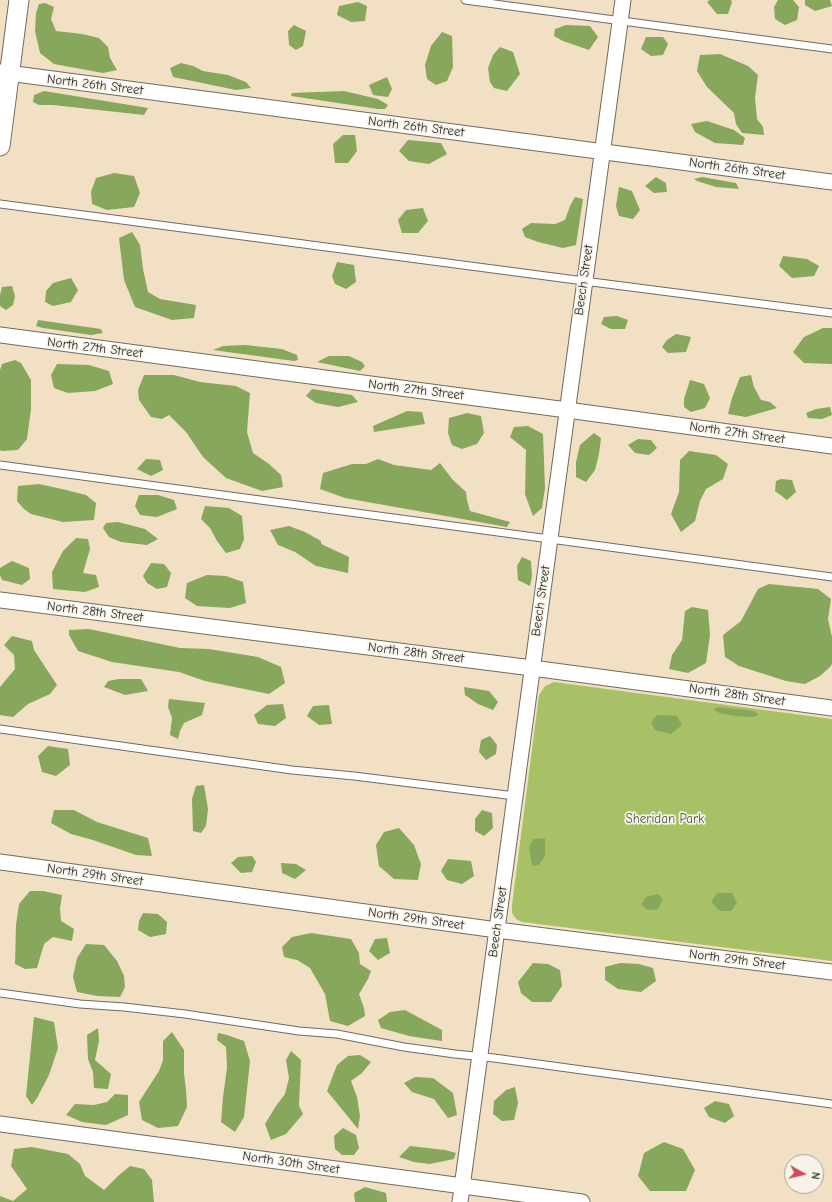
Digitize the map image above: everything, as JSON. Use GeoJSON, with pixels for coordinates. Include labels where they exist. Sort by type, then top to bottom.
{"type":"FeatureCollection","features":[{"type":"Feature","properties":{"kind":"street"},"geometry":{"type":"LineString","coordinates":[[0,146],[5,73],[20,0]]}},
{"type":"Feature","properties":{"kind":"street","name":"Beech Street"},"geometry":{"type":"LineString","coordinates":[[460,1202],[623,0]]}},
{"type":"Feature","properties":{"kind":"street","name":"North 26th Street"},"geometry":{"type":"LineString","coordinates":[[5,73],[832,182]]}},
{"type":"Feature","properties":{"kind":"street","name":"North 27th Street"},"geometry":{"type":"LineString","coordinates":[[0,335],[832,446]]}},
{"type":"Feature","properties":{"kind":"street","name":"North 28th Street"},"geometry":{"type":"LineString","coordinates":[[0,600],[832,708]]}},
{"type":"Feature","properties":{"kind":"street","name":"North 29th Street"},"geometry":{"type":"LineString","coordinates":[[0,862],[497,930],[832,972]]}},
{"type":"Feature","properties":{"kind":"street","name":"North 30th Street"},"geometry":{"type":"LineString","coordinates":[[0,1124],[582,1202]]}},
{"type":"Feature","properties":{"kind":"lane"},"geometry":{"type":"LineString","coordinates":[[465,0],[832,49]]}},
{"type":"Feature","properties":{"kind":"lane"},"geometry":{"type":"LineString","coordinates":[[0,204],[832,313]]}},
{"type":"Feature","properties":{"kind":"lane"},"geometry":{"type":"LineString","coordinates":[[0,465],[832,577]]}},
{"type":"Feature","properties":{"kind":"lane"},"geometry":{"type":"LineString","coordinates":[[0,729],[292,770],[354,776],[515,796]]}},
{"type":"Feature","properties":{"kind":"lane"},"geometry":{"type":"LineString","coordinates":[[0,993],[80,1004],[186,1014],[300,1032],[337,1034],[404,1047],[832,1104]]}},
{"type":"Feature","properties":{"kind":"green space"},"geometry":{"type":"Polygon","coordinates":[[[710,0],[731,0],[732,2],[728,14],[717,14],[707,2],[710,0]]]}},
{"type":"Feature","properties":{"kind":"green space"},"geometry":{"type":"Polygon","coordinates":[[[778,0],[793,0],[799,7],[797,20],[785,25],[775,19],[774,7],[778,0]]]}},
{"type":"Feature","properties":{"kind":"green space"},"geometry":{"type":"Polygon","coordinates":[[[805,0],[830,0],[832,6],[815,11],[805,5],[805,0]]]}},
{"type":"Feature","properties":{"kind":"green space"},"geometry":{"type":"Polygon","coordinates":[[[358,2],[367,6],[365,21],[351,22],[337,15],[339,6],[358,2]]]}},
{"type":"Feature","properties":{"kind":"green space"},"geometry":{"type":"Polygon","coordinates":[[[45,3],[54,7],[51,19],[56,31],[82,34],[99,38],[108,47],[110,58],[117,70],[103,73],[54,64],[40,53],[35,31],[36,13],[39,4],[45,3]]]}},
{"type":"Feature","properties":{"kind":"green space"},"geometry":{"type":"Polygon","coordinates":[[[294,25],[306,31],[303,46],[296,50],[289,45],[288,31],[294,25]]]}},
{"type":"Feature","properties":{"kind":"green space"},"geometry":{"type":"Polygon","coordinates":[[[566,25],[590,26],[598,37],[589,50],[563,41],[554,36],[555,29],[566,25]]]}},
{"type":"Feature","properties":{"kind":"green space"},"geometry":{"type":"Polygon","coordinates":[[[442,32],[452,36],[453,67],[447,81],[436,85],[427,79],[425,65],[431,46],[442,32]]]}},
{"type":"Feature","properties":{"kind":"green space"},"geometry":{"type":"Polygon","coordinates":[[[646,37],[663,37],[668,44],[663,55],[651,56],[641,49],[646,37]]]}},
{"type":"Feature","properties":{"kind":"green space"},"geometry":{"type":"Polygon","coordinates":[[[500,47],[513,52],[520,74],[507,91],[494,88],[490,82],[488,68],[493,55],[500,47]]]}},
{"type":"Feature","properties":{"kind":"green space"},"geometry":{"type":"Polygon","coordinates":[[[720,54],[748,66],[758,75],[755,98],[757,119],[763,127],[764,135],[742,133],[736,124],[734,113],[707,87],[697,71],[700,55],[720,54]]]}},
{"type":"Feature","properties":{"kind":"green space"},"geometry":{"type":"Polygon","coordinates":[[[181,63],[193,66],[203,71],[228,75],[246,82],[251,88],[236,90],[173,77],[170,68],[181,63]]]}},
{"type":"Feature","properties":{"kind":"green space"},"geometry":{"type":"Polygon","coordinates":[[[387,77],[392,89],[388,97],[373,95],[369,85],[387,77]]]}},
{"type":"Feature","properties":{"kind":"green space"},"geometry":{"type":"Polygon","coordinates":[[[44,91],[148,108],[144,115],[53,105],[39,105],[33,102],[34,95],[44,91]]]}},
{"type":"Feature","properties":{"kind":"green space"},"geometry":{"type":"Polygon","coordinates":[[[344,91],[378,99],[388,105],[385,109],[378,109],[291,96],[292,93],[344,91]]]}},
{"type":"Feature","properties":{"kind":"green space"},"geometry":{"type":"Polygon","coordinates":[[[707,121],[734,130],[745,138],[743,145],[715,143],[695,132],[691,124],[707,121]]]}},
{"type":"Feature","properties":{"kind":"green space"},"geometry":{"type":"Polygon","coordinates":[[[343,135],[355,135],[357,151],[348,163],[335,163],[333,144],[343,135]]]}},
{"type":"Feature","properties":{"kind":"green space"},"geometry":{"type":"Polygon","coordinates":[[[408,140],[441,143],[447,154],[429,164],[409,161],[399,151],[408,140]]]}},
{"type":"Feature","properties":{"kind":"green space"},"geometry":{"type":"Polygon","coordinates":[[[114,173],[134,176],[140,193],[134,207],[107,210],[92,204],[91,192],[96,178],[114,173]]]}},
{"type":"Feature","properties":{"kind":"green space"},"geometry":{"type":"Polygon","coordinates":[[[656,177],[666,183],[667,192],[654,193],[645,186],[656,177]]]}},
{"type":"Feature","properties":{"kind":"green space"},"geometry":{"type":"Polygon","coordinates":[[[702,177],[736,183],[739,189],[716,187],[694,179],[702,177]]]}},
{"type":"Feature","properties":{"kind":"green space"},"geometry":{"type":"Polygon","coordinates":[[[619,187],[632,191],[640,210],[633,219],[619,216],[616,206],[619,187]]]}},
{"type":"Feature","properties":{"kind":"green space"},"geometry":{"type":"Polygon","coordinates":[[[575,197],[583,199],[576,245],[563,248],[525,237],[522,229],[531,223],[555,224],[565,220],[575,197]]]}},
{"type":"Feature","properties":{"kind":"green space"},"geometry":{"type":"Polygon","coordinates":[[[423,208],[428,221],[418,233],[402,233],[398,220],[406,210],[423,208]]]}},
{"type":"Feature","properties":{"kind":"green space"},"geometry":{"type":"Polygon","coordinates":[[[132,232],[140,245],[148,292],[160,299],[196,305],[194,318],[172,320],[135,307],[124,280],[119,238],[132,232]]]}},
{"type":"Feature","properties":{"kind":"green space"},"geometry":{"type":"Polygon","coordinates":[[[783,256],[807,259],[819,266],[814,276],[792,278],[779,266],[783,256]]]}},
{"type":"Feature","properties":{"kind":"green space"},"geometry":{"type":"Polygon","coordinates":[[[337,262],[354,265],[356,282],[346,289],[335,284],[332,276],[337,262]]]}},
{"type":"Feature","properties":{"kind":"green space"},"geometry":{"type":"Polygon","coordinates":[[[71,278],[78,290],[71,302],[53,306],[45,302],[46,291],[53,283],[71,278]]]}},
{"type":"Feature","properties":{"kind":"green space"},"geometry":{"type":"Polygon","coordinates":[[[12,286],[15,296],[13,305],[6,310],[0,306],[2,287],[12,286]]]}},
{"type":"Feature","properties":{"kind":"green space"},"geometry":{"type":"Polygon","coordinates":[[[617,316],[628,320],[625,329],[611,329],[601,324],[604,317],[617,316]]]}},
{"type":"Feature","properties":{"kind":"green space"},"geometry":{"type":"Polygon","coordinates":[[[38,320],[101,329],[103,333],[91,335],[43,328],[36,326],[38,320]]]}},
{"type":"Feature","properties":{"kind":"green space"},"geometry":{"type":"Polygon","coordinates":[[[823,328],[832,328],[832,364],[804,363],[793,352],[804,337],[823,328]]]}},
{"type":"Feature","properties":{"kind":"green space"},"geometry":{"type":"Polygon","coordinates":[[[676,334],[691,337],[686,352],[668,353],[662,347],[667,340],[676,334]]]}},
{"type":"Feature","properties":{"kind":"green space"},"geometry":{"type":"Polygon","coordinates":[[[245,345],[282,349],[297,355],[298,360],[294,361],[213,350],[223,346],[245,345]]]}},
{"type":"Feature","properties":{"kind":"green space"},"geometry":{"type":"Polygon","coordinates":[[[329,356],[349,356],[362,362],[365,366],[360,371],[317,362],[329,356]]]}},
{"type":"Feature","properties":{"kind":"green space"},"geometry":{"type":"Polygon","coordinates":[[[15,360],[21,363],[31,380],[31,409],[27,439],[18,450],[2,451],[0,450],[0,370],[2,364],[15,360]]]}},
{"type":"Feature","properties":{"kind":"green space"},"geometry":{"type":"Polygon","coordinates":[[[57,364],[89,365],[109,371],[113,384],[95,391],[68,393],[54,388],[51,375],[57,364]]]}},
{"type":"Feature","properties":{"kind":"green space"},"geometry":{"type":"Polygon","coordinates":[[[144,375],[174,375],[200,382],[236,386],[250,393],[247,432],[253,453],[269,464],[281,475],[283,487],[262,491],[226,478],[203,457],[186,432],[169,415],[162,419],[151,417],[139,400],[138,390],[144,375]]]}},
{"type":"Feature","properties":{"kind":"green space"},"geometry":{"type":"Polygon","coordinates":[[[751,375],[754,387],[761,400],[770,402],[777,408],[746,417],[728,414],[740,377],[751,375]]]}},
{"type":"Feature","properties":{"kind":"green space"},"geometry":{"type":"Polygon","coordinates":[[[690,380],[704,384],[710,398],[705,408],[691,412],[684,407],[684,399],[690,380]]]}},
{"type":"Feature","properties":{"kind":"green space"},"geometry":{"type":"Polygon","coordinates":[[[312,389],[352,395],[358,402],[338,407],[316,403],[306,396],[312,389]]]}},
{"type":"Feature","properties":{"kind":"green space"},"geometry":{"type":"Polygon","coordinates":[[[830,407],[832,415],[822,419],[808,418],[806,413],[816,409],[830,407]]]}},
{"type":"Feature","properties":{"kind":"green space"},"geometry":{"type":"Polygon","coordinates":[[[407,411],[422,412],[425,424],[374,432],[373,426],[407,411]]]}},
{"type":"Feature","properties":{"kind":"green space"},"geometry":{"type":"Polygon","coordinates":[[[467,413],[481,416],[484,433],[477,444],[462,449],[452,445],[448,433],[449,418],[467,413]]]}},
{"type":"Feature","properties":{"kind":"green space"},"geometry":{"type":"Polygon","coordinates":[[[528,426],[543,434],[545,488],[542,508],[533,516],[525,494],[526,450],[510,437],[514,427],[528,426]]]}},
{"type":"Feature","properties":{"kind":"green space"},"geometry":{"type":"Polygon","coordinates":[[[594,433],[601,438],[599,454],[595,470],[586,482],[576,477],[576,462],[580,445],[594,433]]]}},
{"type":"Feature","properties":{"kind":"green space"},"geometry":{"type":"Polygon","coordinates":[[[638,439],[651,440],[657,448],[649,455],[635,453],[628,445],[638,439]]]}},
{"type":"Feature","properties":{"kind":"green space"},"geometry":{"type":"Polygon","coordinates":[[[689,451],[716,455],[728,464],[723,479],[706,489],[700,501],[695,521],[681,532],[671,514],[679,492],[680,460],[689,451]]]}},
{"type":"Feature","properties":{"kind":"green space"},"geometry":{"type":"Polygon","coordinates":[[[146,459],[160,460],[163,470],[151,476],[137,469],[146,459]]]}},
{"type":"Feature","properties":{"kind":"green space"},"geometry":{"type":"Polygon","coordinates":[[[378,459],[394,465],[431,470],[440,463],[452,479],[466,492],[470,511],[510,522],[507,527],[345,498],[320,489],[323,473],[352,464],[366,464],[378,459]]]}},
{"type":"Feature","properties":{"kind":"green space"},"geometry":{"type":"Polygon","coordinates":[[[781,479],[792,480],[796,492],[787,500],[775,491],[776,481],[781,479]]]}},
{"type":"Feature","properties":{"kind":"green space"},"geometry":{"type":"Polygon","coordinates":[[[39,484],[86,495],[96,503],[94,520],[63,522],[31,514],[17,501],[18,486],[39,484]]]}},
{"type":"Feature","properties":{"kind":"green space"},"geometry":{"type":"Polygon","coordinates":[[[139,495],[158,495],[174,500],[177,509],[157,517],[140,515],[135,506],[139,495]]]}},
{"type":"Feature","properties":{"kind":"green space"},"geometry":{"type":"Polygon","coordinates":[[[205,506],[229,508],[242,516],[244,539],[240,549],[226,553],[210,528],[201,519],[205,506]]]}},
{"type":"Feature","properties":{"kind":"green space"},"geometry":{"type":"Polygon","coordinates":[[[118,522],[145,529],[158,539],[147,545],[121,542],[109,537],[103,528],[106,523],[118,522]]]}},
{"type":"Feature","properties":{"kind":"green space"},"geometry":{"type":"Polygon","coordinates":[[[289,526],[305,532],[321,541],[321,544],[349,557],[348,573],[316,566],[295,552],[278,545],[270,530],[289,526]]]}},
{"type":"Feature","properties":{"kind":"green space"},"geometry":{"type":"Polygon","coordinates":[[[76,538],[88,539],[90,549],[83,573],[96,575],[99,587],[85,592],[53,589],[52,572],[63,551],[76,538]]]}},
{"type":"Feature","properties":{"kind":"green space"},"geometry":{"type":"Polygon","coordinates":[[[522,557],[531,561],[532,576],[530,586],[518,580],[517,566],[522,557]]]}},
{"type":"Feature","properties":{"kind":"green space"},"geometry":{"type":"Polygon","coordinates":[[[12,561],[29,568],[30,579],[22,585],[2,580],[0,568],[12,561]]]}},
{"type":"Feature","properties":{"kind":"green space"},"geometry":{"type":"Polygon","coordinates":[[[151,563],[164,564],[171,573],[167,587],[157,589],[147,583],[143,576],[151,563]]]}},
{"type":"Feature","properties":{"kind":"green space"},"geometry":{"type":"Polygon","coordinates":[[[207,575],[226,576],[243,582],[246,603],[230,608],[197,606],[185,598],[187,583],[207,575]]]}},
{"type":"Feature","properties":{"kind":"green space"},"geometry":{"type":"Polygon","coordinates":[[[769,584],[818,589],[831,599],[828,619],[832,637],[832,664],[820,676],[805,684],[786,681],[739,666],[725,657],[723,635],[741,621],[758,589],[769,584]]]}},
{"type":"Feature","properties":{"kind":"green space"},"geometry":{"type":"Polygon","coordinates":[[[692,607],[708,610],[710,635],[706,663],[688,673],[669,669],[672,655],[682,640],[685,611],[692,607]]]}},
{"type":"Feature","properties":{"kind":"green space"},"geometry":{"type":"Polygon","coordinates":[[[89,629],[180,648],[209,649],[258,657],[281,667],[285,683],[269,694],[205,681],[179,672],[112,662],[78,651],[69,635],[69,630],[89,629]]]}},
{"type":"Feature","properties":{"kind":"green space"},"geometry":{"type":"Polygon","coordinates":[[[12,636],[32,641],[34,650],[57,685],[50,694],[28,704],[13,717],[0,715],[0,687],[15,669],[14,655],[4,645],[12,636]]]}},
{"type":"Feature","properties":{"kind":"green space"},"geometry":{"type":"Polygon","coordinates":[[[119,679],[141,679],[148,691],[125,695],[104,687],[108,681],[119,679]]]}},
{"type":"Feature","properties":{"kind":"green space","name":"Sheridan Park"},"geometry":{"type":"Polygon","coordinates":[[[554,682],[832,719],[832,961],[522,922],[516,919],[512,913],[512,905],[539,695],[545,686],[554,682]]]}},
{"type":"Feature","properties":{"kind":"green space"},"geometry":{"type":"Polygon","coordinates":[[[464,687],[489,691],[498,702],[493,710],[478,704],[465,695],[464,687]]]}},
{"type":"Feature","properties":{"kind":"green space"},"geometry":{"type":"Polygon","coordinates":[[[169,699],[205,703],[202,715],[184,723],[178,739],[170,735],[172,718],[168,707],[169,699]]]}},
{"type":"Feature","properties":{"kind":"green space"},"geometry":{"type":"Polygon","coordinates":[[[283,704],[286,718],[275,726],[258,724],[254,715],[267,705],[283,704]]]}},
{"type":"Feature","properties":{"kind":"green space"},"geometry":{"type":"Polygon","coordinates":[[[329,705],[332,724],[319,725],[307,716],[313,706],[329,705]]]}},
{"type":"Feature","properties":{"kind":"green space"},"geometry":{"type":"Polygon","coordinates":[[[719,707],[754,711],[759,715],[753,717],[735,716],[719,713],[713,709],[719,707]]]}},
{"type":"Feature","properties":{"kind":"green space"},"geometry":{"type":"Polygon","coordinates":[[[657,715],[677,716],[682,725],[671,734],[655,730],[651,723],[657,715]]]}},
{"type":"Feature","properties":{"kind":"green space"},"geometry":{"type":"Polygon","coordinates":[[[490,736],[497,745],[496,754],[486,760],[479,752],[481,740],[490,736]]]}},
{"type":"Feature","properties":{"kind":"green space"},"geometry":{"type":"Polygon","coordinates":[[[48,746],[68,749],[70,765],[56,776],[42,772],[38,756],[48,746]]]}},
{"type":"Feature","properties":{"kind":"green space"},"geometry":{"type":"Polygon","coordinates":[[[204,785],[208,809],[206,826],[201,833],[193,831],[192,799],[196,786],[204,785]]]}},
{"type":"Feature","properties":{"kind":"green space"},"geometry":{"type":"Polygon","coordinates":[[[54,810],[74,810],[97,822],[148,838],[152,856],[136,855],[71,834],[51,823],[54,810]]]}},
{"type":"Feature","properties":{"kind":"green space"},"geometry":{"type":"Polygon","coordinates":[[[482,810],[492,813],[493,828],[484,836],[475,831],[475,819],[482,810]]]}},
{"type":"Feature","properties":{"kind":"green space"},"geometry":{"type":"Polygon","coordinates":[[[399,828],[414,845],[421,864],[418,880],[394,879],[379,866],[376,845],[384,832],[399,828]]]}},
{"type":"Feature","properties":{"kind":"green space"},"geometry":{"type":"Polygon","coordinates":[[[545,838],[545,856],[539,865],[532,866],[529,848],[533,839],[545,838]]]}},
{"type":"Feature","properties":{"kind":"green space"},"geometry":{"type":"Polygon","coordinates":[[[252,856],[256,862],[252,872],[241,873],[231,863],[238,857],[252,856]]]}},
{"type":"Feature","properties":{"kind":"green space"},"geometry":{"type":"Polygon","coordinates":[[[448,859],[471,861],[474,876],[462,884],[447,880],[441,871],[448,859]]]}},
{"type":"Feature","properties":{"kind":"green space"},"geometry":{"type":"Polygon","coordinates":[[[281,863],[296,864],[306,870],[295,879],[282,873],[281,863]]]}},
{"type":"Feature","properties":{"kind":"green space"},"geometry":{"type":"Polygon","coordinates":[[[30,891],[43,891],[62,895],[60,909],[61,921],[74,929],[72,941],[53,937],[44,944],[37,968],[25,969],[15,964],[16,925],[19,904],[30,891]]]}},
{"type":"Feature","properties":{"kind":"green space"},"geometry":{"type":"Polygon","coordinates":[[[717,893],[732,893],[737,903],[731,911],[720,911],[711,902],[717,893]]]}},
{"type":"Feature","properties":{"kind":"green space"},"geometry":{"type":"Polygon","coordinates":[[[658,894],[663,899],[658,909],[648,910],[641,905],[646,897],[658,894]]]}},
{"type":"Feature","properties":{"kind":"green space"},"geometry":{"type":"Polygon","coordinates":[[[143,913],[158,914],[167,922],[166,934],[150,937],[138,930],[139,921],[143,913]]]}},
{"type":"Feature","properties":{"kind":"green space"},"geometry":{"type":"Polygon","coordinates":[[[311,933],[351,939],[359,953],[360,964],[371,971],[359,994],[365,1016],[348,1026],[330,1021],[325,994],[310,968],[297,960],[284,957],[282,947],[292,937],[311,933]]]}},
{"type":"Feature","properties":{"kind":"green space"},"geometry":{"type":"Polygon","coordinates":[[[387,938],[390,953],[378,960],[369,951],[375,939],[387,938]]]}},
{"type":"Feature","properties":{"kind":"green space"},"geometry":{"type":"Polygon","coordinates":[[[86,944],[104,945],[117,961],[124,976],[125,987],[120,997],[97,996],[77,992],[73,977],[77,958],[86,944]]]}},
{"type":"Feature","properties":{"kind":"green space"},"geometry":{"type":"Polygon","coordinates":[[[533,963],[548,964],[560,970],[562,986],[551,1002],[532,1002],[521,993],[518,982],[533,963]]]}},
{"type":"Feature","properties":{"kind":"green space"},"geometry":{"type":"Polygon","coordinates":[[[620,963],[639,964],[653,968],[656,981],[641,992],[618,989],[605,980],[605,967],[620,963]]]}},
{"type":"Feature","properties":{"kind":"green space"},"geometry":{"type":"Polygon","coordinates":[[[405,1010],[442,1030],[442,1041],[409,1036],[381,1028],[378,1020],[390,1012],[405,1010]]]}},
{"type":"Feature","properties":{"kind":"green space"},"geometry":{"type":"Polygon","coordinates":[[[34,1017],[54,1022],[58,1048],[49,1075],[32,1105],[26,1096],[34,1017]]]}},
{"type":"Feature","properties":{"kind":"green space"},"geometry":{"type":"Polygon","coordinates":[[[98,1028],[99,1041],[95,1060],[111,1074],[108,1089],[94,1088],[93,1072],[88,1059],[87,1035],[98,1028]]]}},
{"type":"Feature","properties":{"kind":"green space"},"geometry":{"type":"Polygon","coordinates":[[[172,1032],[184,1050],[184,1074],[187,1107],[178,1126],[158,1128],[142,1120],[139,1102],[159,1071],[163,1060],[163,1041],[172,1032]]]}},
{"type":"Feature","properties":{"kind":"green space"},"geometry":{"type":"Polygon","coordinates":[[[218,1033],[244,1041],[250,1061],[244,1117],[235,1132],[221,1122],[227,1068],[226,1047],[217,1040],[218,1033]]]}},
{"type":"Feature","properties":{"kind":"green space"},"geometry":{"type":"Polygon","coordinates":[[[291,1051],[301,1060],[299,1106],[303,1114],[286,1134],[271,1140],[265,1124],[285,1094],[289,1078],[286,1060],[291,1051]]]}},
{"type":"Feature","properties":{"kind":"green space"},"geometry":{"type":"Polygon","coordinates":[[[360,1055],[371,1062],[362,1073],[351,1081],[357,1097],[360,1116],[358,1129],[327,1091],[337,1065],[348,1056],[360,1055]]]}},
{"type":"Feature","properties":{"kind":"green space"},"geometry":{"type":"Polygon","coordinates":[[[415,1077],[433,1078],[453,1093],[457,1115],[448,1118],[434,1099],[412,1092],[404,1083],[415,1077]]]}},
{"type":"Feature","properties":{"kind":"green space"},"geometry":{"type":"Polygon","coordinates":[[[515,1087],[518,1103],[514,1120],[502,1121],[493,1114],[494,1101],[506,1090],[515,1087]]]}},
{"type":"Feature","properties":{"kind":"green space"},"geometry":{"type":"Polygon","coordinates":[[[115,1094],[128,1095],[128,1115],[106,1125],[82,1122],[66,1115],[75,1104],[94,1105],[107,1102],[115,1094]]]}},
{"type":"Feature","properties":{"kind":"green space"},"geometry":{"type":"Polygon","coordinates":[[[715,1101],[729,1104],[734,1116],[725,1123],[709,1117],[704,1108],[715,1101]]]}},
{"type":"Feature","properties":{"kind":"green space"},"geometry":{"type":"Polygon","coordinates":[[[343,1128],[356,1135],[359,1148],[354,1155],[342,1155],[335,1149],[334,1136],[343,1128]]]}},
{"type":"Feature","properties":{"kind":"green space"},"geometry":{"type":"Polygon","coordinates":[[[664,1142],[683,1149],[695,1170],[686,1191],[650,1191],[638,1176],[644,1153],[664,1142]]]}},
{"type":"Feature","properties":{"kind":"green space"},"geometry":{"type":"Polygon","coordinates":[[[410,1146],[445,1150],[456,1153],[454,1159],[430,1164],[414,1162],[399,1157],[410,1146]]]}},
{"type":"Feature","properties":{"kind":"green space"},"geometry":{"type":"Polygon","coordinates":[[[32,1147],[68,1154],[80,1164],[85,1176],[104,1190],[130,1166],[144,1169],[152,1180],[154,1202],[0,1202],[0,1196],[13,1201],[27,1189],[11,1166],[14,1149],[32,1147]]]}},
{"type":"Feature","properties":{"kind":"green space"},"geometry":{"type":"Polygon","coordinates":[[[365,1187],[386,1193],[387,1202],[355,1202],[354,1193],[365,1187]]]}}]}
